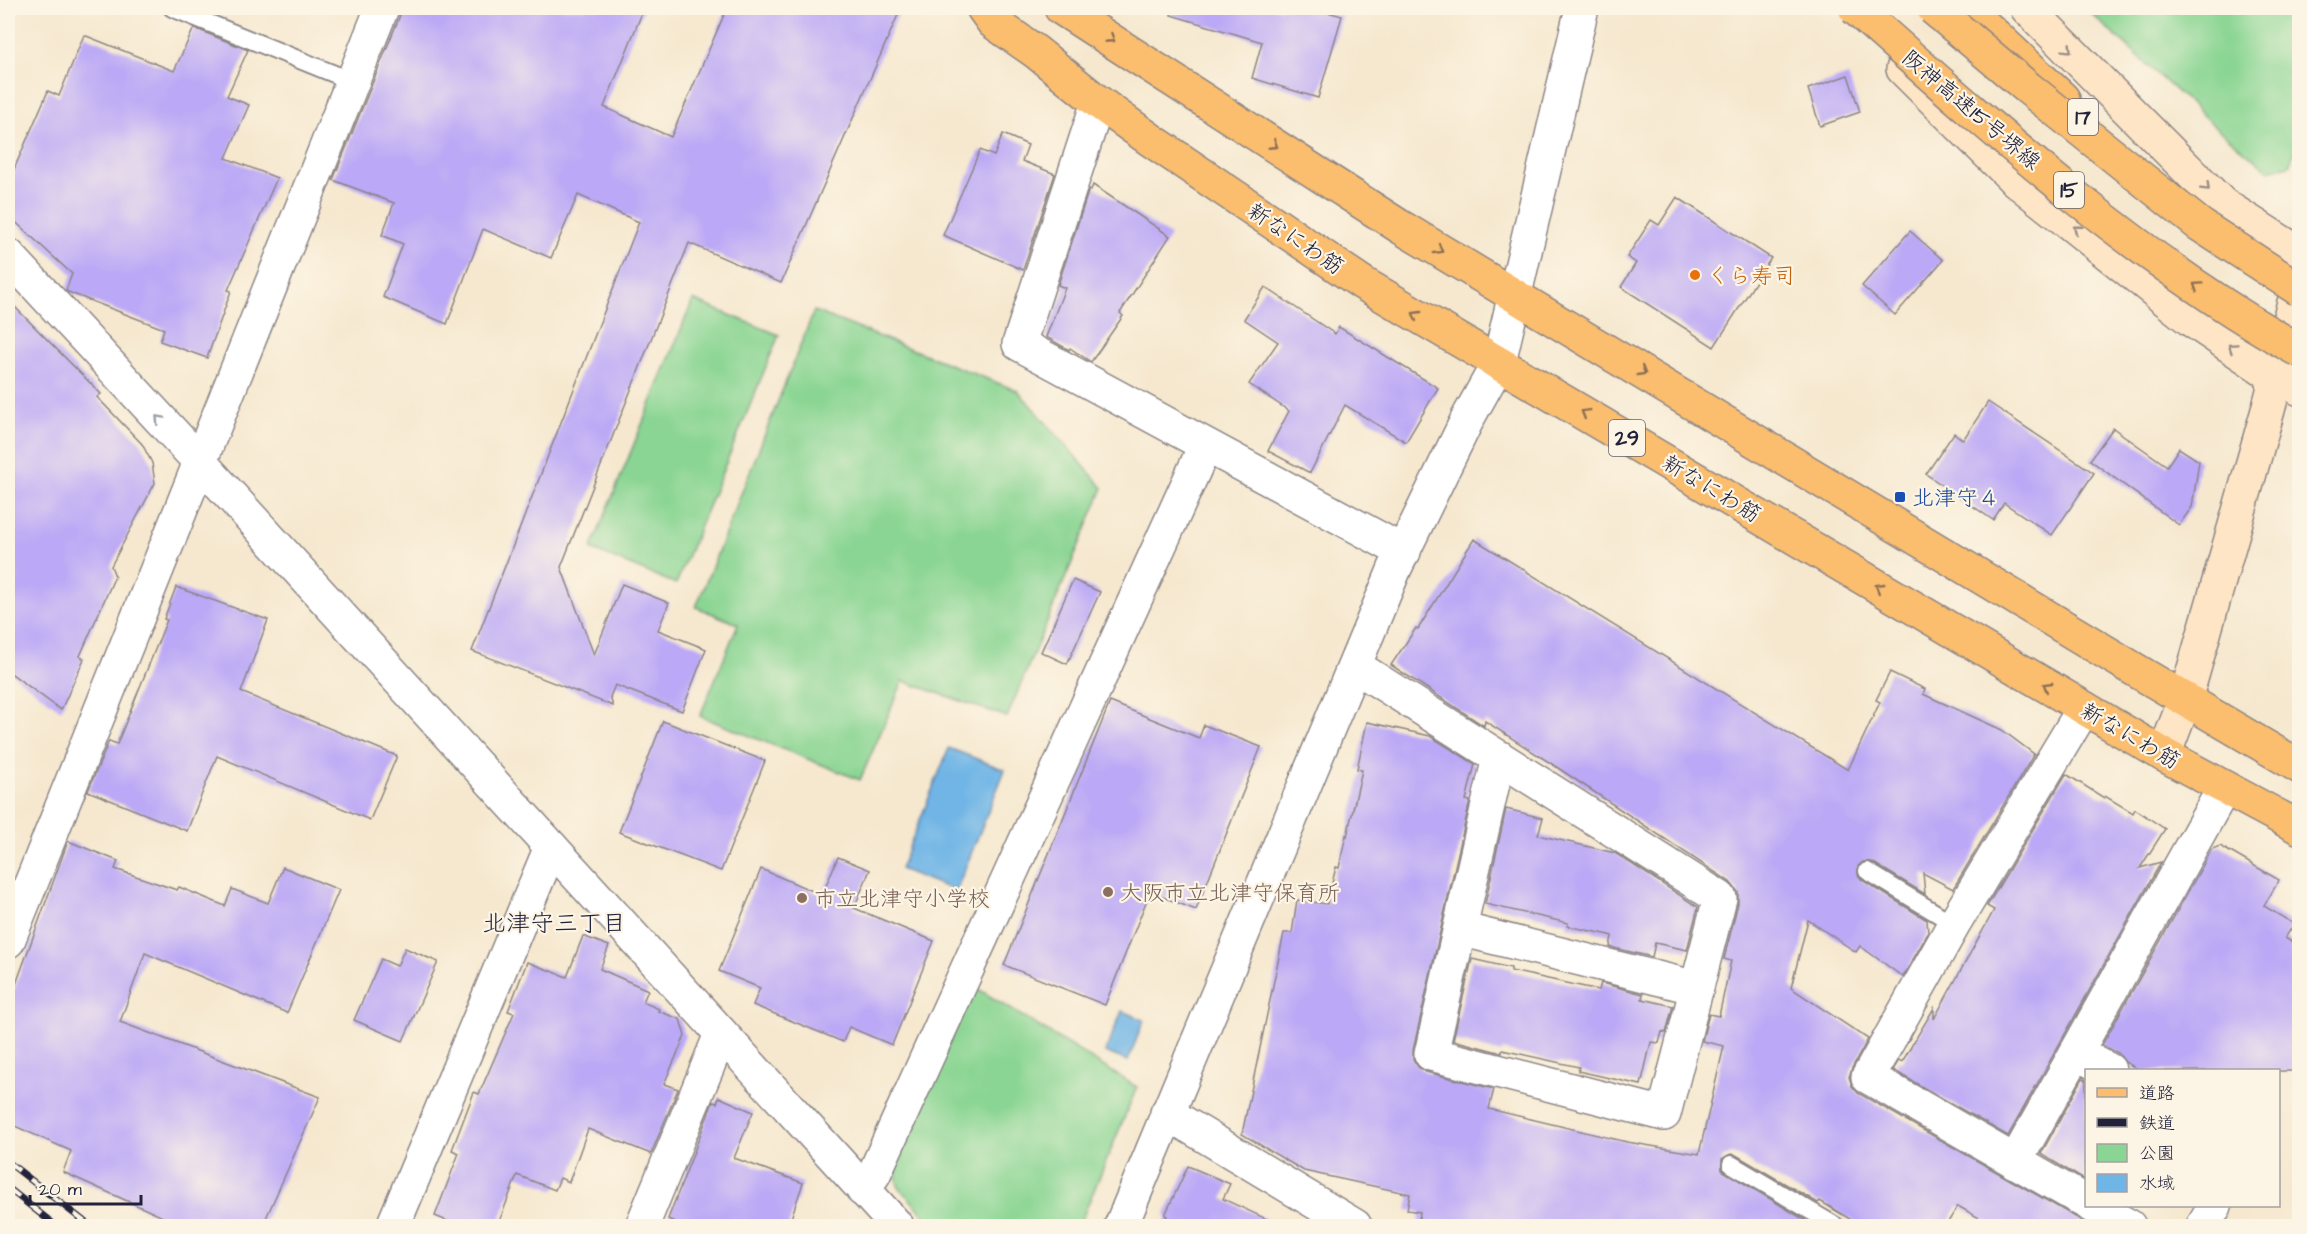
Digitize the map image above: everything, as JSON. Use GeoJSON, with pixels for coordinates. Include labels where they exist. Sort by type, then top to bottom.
{"type":"FeatureCollection","features":[{"type":"Feature","properties":{"kind":"main road"},"geometry":{"type":"LineString","coordinates":[[1061,8],[1399,226],[2300,767]]}},
{"type":"Feature","properties":{"kind":"main road","name":"阪神高速15号堺線"},"geometry":{"type":"LineString","coordinates":[[1855,8],[2078,198],[2172,270],[2259,328],[2300,351]]}},
{"type":"Feature","properties":{"kind":"main road","name":"15"},"geometry":{"type":"LineString","coordinates":[[1933,8],[2064,118],[2200,225],[2300,290]]}},
{"type":"Feature","properties":{"kind":"main road","name":"17"},"geometry":{"type":"LineString","coordinates":[[1966,8],[2200,225]]}},
{"type":"Feature","properties":{"kind":"main road","name":"新なにわ筋"},"geometry":{"type":"LineString","coordinates":[[991,12],[1098,102],[1364,284],[2164,755],[2300,828]]}},
{"type":"Feature","properties":{"kind":"street"},"geometry":{"type":"LineString","coordinates":[[8,941],[382,8]]}},
{"type":"Feature","properties":{"kind":"street"},"geometry":{"type":"LineString","coordinates":[[1121,1227],[1395,568],[1498,362],[1582,8]]}},
{"type":"Feature","properties":{"kind":"street"},"geometry":{"type":"LineString","coordinates":[[1841,8],[2013,178],[2190,319],[2286,382]]}},
{"type":"Feature","properties":{"kind":"street"},"geometry":{"type":"LineString","coordinates":[[2027,8],[2222,204],[2300,254]]}},
{"type":"Feature","properties":{"kind":"street"},"geometry":{"type":"LineString","coordinates":[[1098,102],[1019,344],[1404,552]]}},
{"type":"Feature","properties":{"kind":"street"},"geometry":{"type":"LineString","coordinates":[[8,255],[200,461],[897,1227]]}},
{"type":"Feature","properties":{"kind":"street"},"geometry":{"type":"LineString","coordinates":[[2164,755],[2185,700],[2273,392],[2286,382],[2300,282]]}},
{"type":"Feature","properties":{"kind":"street"},"geometry":{"type":"LineString","coordinates":[[863,1190],[874,1174],[1205,446]]}},
{"type":"Feature","properties":{"kind":"street"},"geometry":{"type":"LineString","coordinates":[[1355,666],[1499,757],[1720,898],[1664,1114],[1431,1054],[1499,757]]}},
{"type":"Feature","properties":{"kind":"street"},"geometry":{"type":"LineString","coordinates":[[2084,708],[1954,924],[1868,1077],[2085,1201]]}},
{"type":"Feature","properties":{"kind":"street"},"geometry":{"type":"LineString","coordinates":[[2015,1162],[2224,788]]}},
{"type":"Feature","properties":{"kind":"street"},"geometry":{"type":"LineString","coordinates":[[393,1227],[551,847]]}},
{"type":"Feature","properties":{"kind":"street"},"geometry":{"type":"LineString","coordinates":[[1460,929],[1697,988]]}},
{"type":"Feature","properties":{"kind":"street"},"geometry":{"type":"LineString","coordinates":[[642,1227],[721,1034]]}},
{"type":"Feature","properties":{"kind":"street"},"geometry":{"type":"LineString","coordinates":[[2076,1053],[2105,1069]]}},
{"type":"Feature","properties":{"kind":"street"},"geometry":{"type":"LineString","coordinates":[[1167,1113],[1355,1227]]}},
{"type":"Feature","properties":{"kind":"street"},"geometry":{"type":"LineString","coordinates":[[2094,1207],[2129,1227]]}},
{"type":"Feature","properties":{"kind":"street"},"geometry":{"type":"LineString","coordinates":[[2204,1227],[2214,1207]]}},
{"type":"Feature","properties":{"kind":"lane"},"geometry":{"type":"LineString","coordinates":[[172,8],[354,82]]}},
{"type":"Feature","properties":{"kind":"lane"},"geometry":{"type":"LineString","coordinates":[[1867,871],[1954,924]]}},
{"type":"Feature","properties":{"kind":"lane"},"geometry":{"type":"LineString","coordinates":[[1731,1164],[1836,1227]]}},
{"type":"Feature","properties":{"kind":"green space"},"geometry":{"type":"Polygon","coordinates":[[[2085,8],[2299,8],[2299,142],[2289,165],[2268,170],[2220,131],[2085,8]]]}},
{"type":"Feature","properties":{"kind":"green space"},"geometry":{"type":"Polygon","coordinates":[[[693,300],[779,335],[676,584],[591,549],[693,300]]]}},
{"type":"Feature","properties":{"kind":"green space"},"geometry":{"type":"Polygon","coordinates":[[[814,311],[1018,391],[1103,488],[1007,717],[903,681],[860,780],[700,716],[738,624],[696,607],[814,311]]]}},
{"type":"Feature","properties":{"kind":"green space"},"geometry":{"type":"Polygon","coordinates":[[[975,987],[1137,1087],[1079,1226],[934,1226],[898,1186],[894,1163],[975,987]]]}},
{"type":"Feature","properties":{"kind":"water"},"geometry":{"type":"Polygon","coordinates":[[[949,748],[1005,770],[956,891],[900,869],[949,748]]]}},
{"type":"Feature","properties":{"kind":"water"},"geometry":{"type":"Polygon","coordinates":[[[1122,1011],[1144,1020],[1128,1061],[1105,1052],[1122,1011]]]}},
{"type":"Feature","properties":{"kind":"building"},"geometry":{"type":"Polygon","coordinates":[[[403,8],[644,8],[604,107],[671,137],[727,8],[901,8],[781,283],[689,243],[561,567],[594,655],[622,584],[669,603],[658,630],[706,649],[682,711],[615,685],[610,697],[613,706],[472,651],[639,222],[578,195],[551,258],[483,229],[447,324],[383,297],[403,244],[382,235],[394,203],[333,180],[403,8]]]}},
{"type":"Feature","properties":{"kind":"building"},"geometry":{"type":"Polygon","coordinates":[[[1172,8],[1313,8],[1342,16],[1318,98],[1252,78],[1262,42],[1171,15],[1172,8]]]}},
{"type":"Feature","properties":{"kind":"building"},"geometry":{"type":"Polygon","coordinates":[[[194,28],[248,50],[227,96],[249,105],[226,158],[277,178],[228,290],[231,291],[207,358],[160,341],[164,329],[68,292],[66,290],[72,274],[8,215],[8,183],[48,91],[59,96],[84,35],[174,71],[194,28]]]}},
{"type":"Feature","properties":{"kind":"building"},"geometry":{"type":"Polygon","coordinates":[[[1848,75],[1860,112],[1820,126],[1808,89],[1848,75]]]}},
{"type":"Feature","properties":{"kind":"building"},"geometry":{"type":"Polygon","coordinates":[[[1003,134],[1028,145],[1022,161],[1055,174],[1023,270],[943,235],[980,150],[994,156],[1003,134]]]}},
{"type":"Feature","properties":{"kind":"building"},"geometry":{"type":"Polygon","coordinates":[[[1093,185],[1170,236],[1120,313],[1123,316],[1091,362],[1070,348],[1069,350],[1046,337],[1065,288],[1058,285],[1089,189],[1091,190],[1093,185]]]}},
{"type":"Feature","properties":{"kind":"building","name":"くら寿司"},"geometry":{"type":"Polygon","coordinates":[[[1677,197],[1771,258],[1714,347],[1621,287],[1636,263],[1627,257],[1651,220],[1659,225],[1677,197]]]}},
{"type":"Feature","properties":{"kind":"building"},"geometry":{"type":"Polygon","coordinates":[[[1910,231],[1943,260],[1895,315],[1862,286],[1910,231]]]}},
{"type":"Feature","properties":{"kind":"building"},"geometry":{"type":"Polygon","coordinates":[[[1265,287],[1335,334],[1339,327],[1438,388],[1406,442],[1345,405],[1310,473],[1268,451],[1289,411],[1249,384],[1278,342],[1244,319],[1265,287]]]}},
{"type":"Feature","properties":{"kind":"building"},"geometry":{"type":"Polygon","coordinates":[[[8,300],[101,394],[97,397],[142,444],[152,463],[155,483],[111,566],[115,576],[80,656],[84,659],[61,710],[8,671],[8,300]]]}},
{"type":"Feature","properties":{"kind":"building"},"geometry":{"type":"Polygon","coordinates":[[[1988,402],[2094,473],[2052,535],[2004,503],[1993,520],[1926,474],[1954,433],[1963,440],[1988,402]]]}},
{"type":"Feature","properties":{"kind":"building"},"geometry":{"type":"Polygon","coordinates":[[[2113,428],[2167,466],[2179,448],[2199,461],[2192,507],[2179,525],[2090,460],[2113,428]]]}},
{"type":"Feature","properties":{"kind":"building"},"geometry":{"type":"Polygon","coordinates":[[[1474,539],[1848,770],[1880,702],[1876,700],[1890,672],[1925,689],[1923,694],[2002,730],[2034,754],[1953,889],[1923,873],[1925,894],[1872,862],[1863,862],[1858,866],[1858,875],[1862,880],[1927,920],[1928,933],[1903,977],[1860,946],[1856,952],[1808,920],[1791,988],[1868,1039],[1849,1077],[1858,1093],[2079,1219],[2086,1227],[1995,1227],[1958,1206],[1945,1227],[1863,1227],[1820,1201],[1818,1203],[1731,1154],[1722,1159],[1722,1170],[1805,1220],[1800,1227],[1418,1227],[1420,1212],[1407,1210],[1410,1194],[1304,1171],[1242,1134],[1284,933],[1292,933],[1297,900],[1327,904],[1336,867],[1339,868],[1362,770],[1357,769],[1367,722],[1430,736],[1475,764],[1466,800],[1470,801],[1413,1050],[1413,1059],[1418,1067],[1426,1072],[1494,1089],[1489,1109],[1627,1142],[1699,1154],[1724,1046],[1702,1041],[1709,1014],[1719,1016],[1731,961],[1724,959],[1738,903],[1738,892],[1730,882],[1555,766],[1485,721],[1484,726],[1391,665],[1416,628],[1418,629],[1474,539]]]}},
{"type":"Feature","properties":{"kind":"building"},"geometry":{"type":"Polygon","coordinates":[[[1073,580],[1100,592],[1067,664],[1041,652],[1073,580]]]}},
{"type":"Feature","properties":{"kind":"building"},"geometry":{"type":"Polygon","coordinates":[[[176,587],[268,620],[241,692],[397,756],[370,820],[217,756],[187,831],[88,791],[109,741],[117,744],[167,620],[164,619],[176,587]]]}},
{"type":"Feature","properties":{"kind":"building"},"geometry":{"type":"Polygon","coordinates":[[[1110,702],[1199,738],[1204,725],[1261,747],[1196,910],[1150,892],[1105,1005],[1004,965],[1110,702]]]}},
{"type":"Feature","properties":{"kind":"building"},"geometry":{"type":"Polygon","coordinates":[[[663,721],[765,761],[721,871],[619,832],[663,721]]]}},
{"type":"Feature","properties":{"kind":"building"},"geometry":{"type":"Polygon","coordinates":[[[2066,774],[2133,813],[2135,809],[2165,829],[2140,868],[2161,862],[2008,1136],[1893,1070],[1899,1060],[1902,1062],[1934,1008],[1934,1019],[1994,910],[1987,906],[2066,774]]]}},
{"type":"Feature","properties":{"kind":"building"},"geometry":{"type":"Polygon","coordinates":[[[1506,809],[1543,818],[1538,835],[1615,853],[1698,907],[1687,950],[1655,943],[1652,957],[1610,947],[1612,936],[1610,935],[1485,904],[1506,809]]]}},
{"type":"Feature","properties":{"kind":"building"},"geometry":{"type":"Polygon","coordinates":[[[68,841],[118,861],[115,869],[177,890],[179,887],[225,906],[232,889],[268,903],[283,867],[339,890],[287,1013],[145,953],[120,1022],[320,1097],[262,1227],[185,1227],[63,1172],[71,1151],[8,1123],[8,1006],[68,841]]]}},
{"type":"Feature","properties":{"kind":"building"},"geometry":{"type":"Polygon","coordinates":[[[2220,846],[2279,880],[2264,906],[2294,924],[2285,938],[2300,947],[2300,1071],[2137,1069],[2125,1062],[2118,1053],[2102,1045],[2212,849],[2220,846]]]}},
{"type":"Feature","properties":{"kind":"building"},"geometry":{"type":"Polygon","coordinates":[[[838,857],[870,870],[854,908],[934,941],[892,1045],[849,1027],[843,1042],[753,1005],[760,988],[719,971],[761,869],[822,895],[838,857]]]}},
{"type":"Feature","properties":{"kind":"building"},"geometry":{"type":"Polygon","coordinates":[[[583,936],[609,946],[600,969],[648,990],[643,1002],[659,1009],[658,1011],[680,1019],[685,1036],[664,1084],[678,1089],[651,1154],[588,1129],[569,1182],[560,1178],[555,1190],[517,1175],[497,1227],[462,1227],[435,1216],[459,1153],[452,1150],[474,1092],[479,1094],[514,1013],[508,1011],[527,962],[567,977],[583,936]]]}},
{"type":"Feature","properties":{"kind":"building"},"geometry":{"type":"Polygon","coordinates":[[[405,948],[438,962],[403,1041],[354,1020],[381,959],[397,966],[405,948]]]}},
{"type":"Feature","properties":{"kind":"building"},"geometry":{"type":"Polygon","coordinates":[[[1472,959],[1511,968],[1511,971],[1599,990],[1601,983],[1643,994],[1642,999],[1673,1006],[1666,1033],[1662,1032],[1659,1043],[1651,1042],[1641,1085],[1578,1071],[1579,1067],[1502,1050],[1502,1053],[1453,1040],[1472,959]]]}},
{"type":"Feature","properties":{"kind":"building"},"geometry":{"type":"Polygon","coordinates":[[[2083,1078],[2085,1079],[2085,1180],[2041,1154],[2083,1078]]]}},
{"type":"Feature","properties":{"kind":"building"},"geometry":{"type":"Polygon","coordinates":[[[719,1097],[753,1112],[734,1158],[803,1183],[788,1227],[685,1227],[668,1219],[713,1102],[717,1103],[719,1097]]]}},
{"type":"Feature","properties":{"kind":"building"},"geometry":{"type":"Polygon","coordinates":[[[1188,1166],[1230,1184],[1223,1199],[1284,1227],[1162,1227],[1167,1216],[1165,1215],[1188,1166]]]}},
{"type":"Feature","properties":{"kind":"railway"},"geometry":{"type":"LineString","coordinates":[[8,1162],[90,1226]]}},
{"type":"Feature","properties":{"kind":"railway"},"geometry":{"type":"LineString","coordinates":[[8,1188],[56,1226]]}},
{"type":"Feature","properties":{"kind":"place","name":"くら寿司"},"geometry":{"type":"Point","coordinates":[1695,275]}},
{"type":"Feature","properties":{"kind":"place","name":"北津守４"},"geometry":{"type":"Point","coordinates":[1900,497]}},
{"type":"Feature","properties":{"kind":"place","name":"大阪市立北津守保育所"},"geometry":{"type":"Point","coordinates":[1108,892]}},
{"type":"Feature","properties":{"kind":"place","name":"市立北津守小学校"},"geometry":{"type":"Point","coordinates":[802,898]}},
{"type":"Feature","properties":{"kind":"district","name":"北津守三丁目"},"geometry":{"type":"Point","coordinates":[554,923]}}]}
